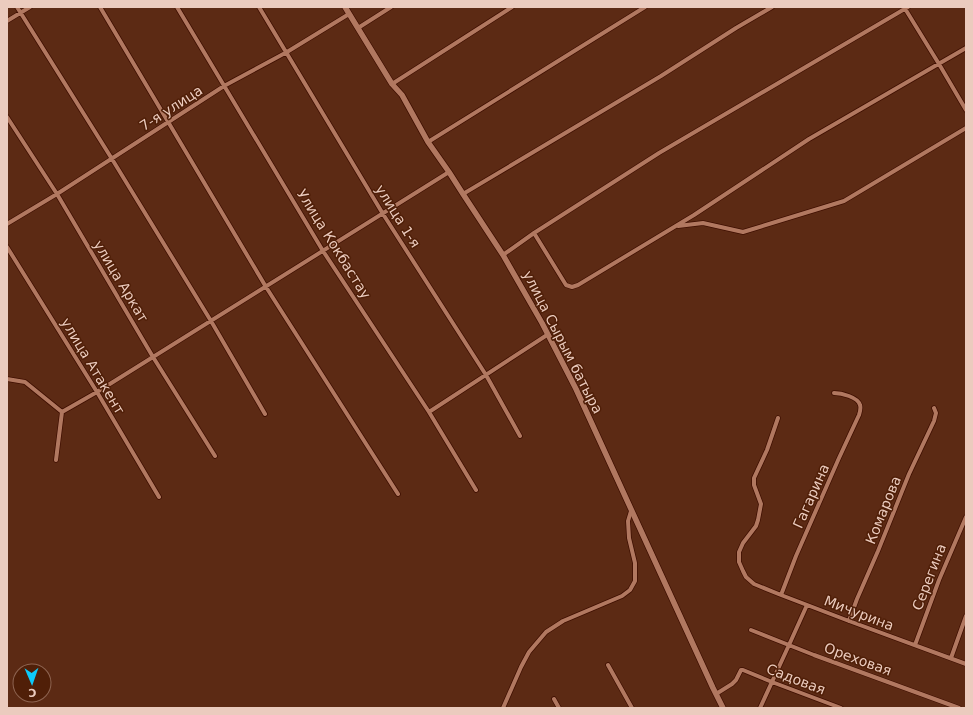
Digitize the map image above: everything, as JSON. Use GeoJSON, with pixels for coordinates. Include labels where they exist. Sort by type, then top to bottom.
{"type":"FeatureCollection","features":[{"type":"Feature","properties":{"kind":"street"},"geometry":{"type":"LineString","coordinates":[[17,7],[211,321],[264,414]]}},
{"type":"Feature","properties":{"kind":"street"},"geometry":{"type":"LineString","coordinates":[[7,21],[30,7]]}},
{"type":"Feature","properties":{"kind":"street"},"geometry":{"type":"LineString","coordinates":[[100,7],[266,287],[398,494]]}},
{"type":"Feature","properties":{"kind":"street","name":"Улица Кокбастау"},"geometry":{"type":"LineString","coordinates":[[177,7],[323,251],[429,412],[476,490]]}},
{"type":"Feature","properties":{"kind":"street","name":"улица 1-я"},"geometry":{"type":"LineString","coordinates":[[259,7],[383,214],[486,375],[520,436]]}},
{"type":"Feature","properties":{"kind":"street","name":"улица Сырым батыра"},"geometry":{"type":"LineString","coordinates":[[344,7],[392,84],[402,96],[428,142],[503,255],[548,335],[576,389],[631,511],[716,694],[724,708]]}},
{"type":"Feature","properties":{"kind":"street"},"geometry":{"type":"LineString","coordinates":[[358,28],[391,7]]}},
{"type":"Feature","properties":{"kind":"street"},"geometry":{"type":"LineString","coordinates":[[392,84],[512,7]]}},
{"type":"Feature","properties":{"kind":"street"},"geometry":{"type":"LineString","coordinates":[[428,142],[645,7]]}},
{"type":"Feature","properties":{"kind":"street"},"geometry":{"type":"LineString","coordinates":[[462,194],[661,76],[772,7]]}},
{"type":"Feature","properties":{"kind":"street"},"geometry":{"type":"LineString","coordinates":[[503,255],[534,233],[659,153],[906,8],[966,110]]}},
{"type":"Feature","properties":{"kind":"street","name":"7-я улица"},"geometry":{"type":"LineString","coordinates":[[7,224],[57,194],[224,86],[287,52],[349,14]]}},
{"type":"Feature","properties":{"kind":"street"},"geometry":{"type":"LineString","coordinates":[[534,233],[566,285],[572,287],[578,285],[675,226],[809,139],[966,48]]}},
{"type":"Feature","properties":{"kind":"street","name":"улица Аркат"},"geometry":{"type":"LineString","coordinates":[[7,117],[57,194],[153,357],[215,456]]}},
{"type":"Feature","properties":{"kind":"street"},"geometry":{"type":"LineString","coordinates":[[675,226],[703,223],[743,232],[844,201],[966,128]]}},
{"type":"Feature","properties":{"kind":"street"},"geometry":{"type":"LineString","coordinates":[[62,412],[97,392],[449,172]]}},
{"type":"Feature","properties":{"kind":"street","name":"улица Атакент"},"geometry":{"type":"LineString","coordinates":[[7,247],[97,392],[158,497]]}},
{"type":"Feature","properties":{"kind":"street"},"geometry":{"type":"LineString","coordinates":[[429,412],[548,335]]}},
{"type":"Feature","properties":{"kind":"street"},"geometry":{"type":"LineString","coordinates":[[7,379],[25,382],[62,412]]}},
{"type":"Feature","properties":{"kind":"street","name":"Гагарина"},"geometry":{"type":"LineString","coordinates":[[781,595],[796,556],[859,415],[861,406],[859,401],[841,393],[834,393]]}},
{"type":"Feature","properties":{"kind":"street","name":"Комарова"},"geometry":{"type":"LineString","coordinates":[[849,621],[910,474],[934,421],[936,413],[934,408]]}},
{"type":"Feature","properties":{"kind":"street"},"geometry":{"type":"LineString","coordinates":[[56,460],[62,412]]}},
{"type":"Feature","properties":{"kind":"street","name":"Мичурина"},"geometry":{"type":"LineString","coordinates":[[778,418],[767,450],[754,478],[754,485],[761,504],[758,520],[756,526],[739,552],[739,562],[746,577],[754,584],[781,595],[966,664]]}},
{"type":"Feature","properties":{"kind":"street"},"geometry":{"type":"LineString","coordinates":[[503,708],[529,652],[546,632],[563,621],[622,596],[630,590],[635,581],[636,573],[629,538],[628,520],[631,511]]}},
{"type":"Feature","properties":{"kind":"street","name":"Серегина"},"geometry":{"type":"LineString","coordinates":[[915,646],[944,568],[966,517]]}},
{"type":"Feature","properties":{"kind":"street"},"geometry":{"type":"LineString","coordinates":[[760,708],[807,605]]}},
{"type":"Feature","properties":{"kind":"street"},"geometry":{"type":"LineString","coordinates":[[951,658],[966,616]]}},
{"type":"Feature","properties":{"kind":"street","name":"Ореховая"},"geometry":{"type":"LineString","coordinates":[[751,630],[959,708]]}},
{"type":"Feature","properties":{"kind":"street"},"geometry":{"type":"LineString","coordinates":[[608,665],[632,708]]}},
{"type":"Feature","properties":{"kind":"street","name":"Садовая"},"geometry":{"type":"LineString","coordinates":[[716,694],[732,684],[736,680],[741,670],[743,670],[841,708]]}},
{"type":"Feature","properties":{"kind":"street"},"geometry":{"type":"LineString","coordinates":[[554,699],[559,708]]}}]}
